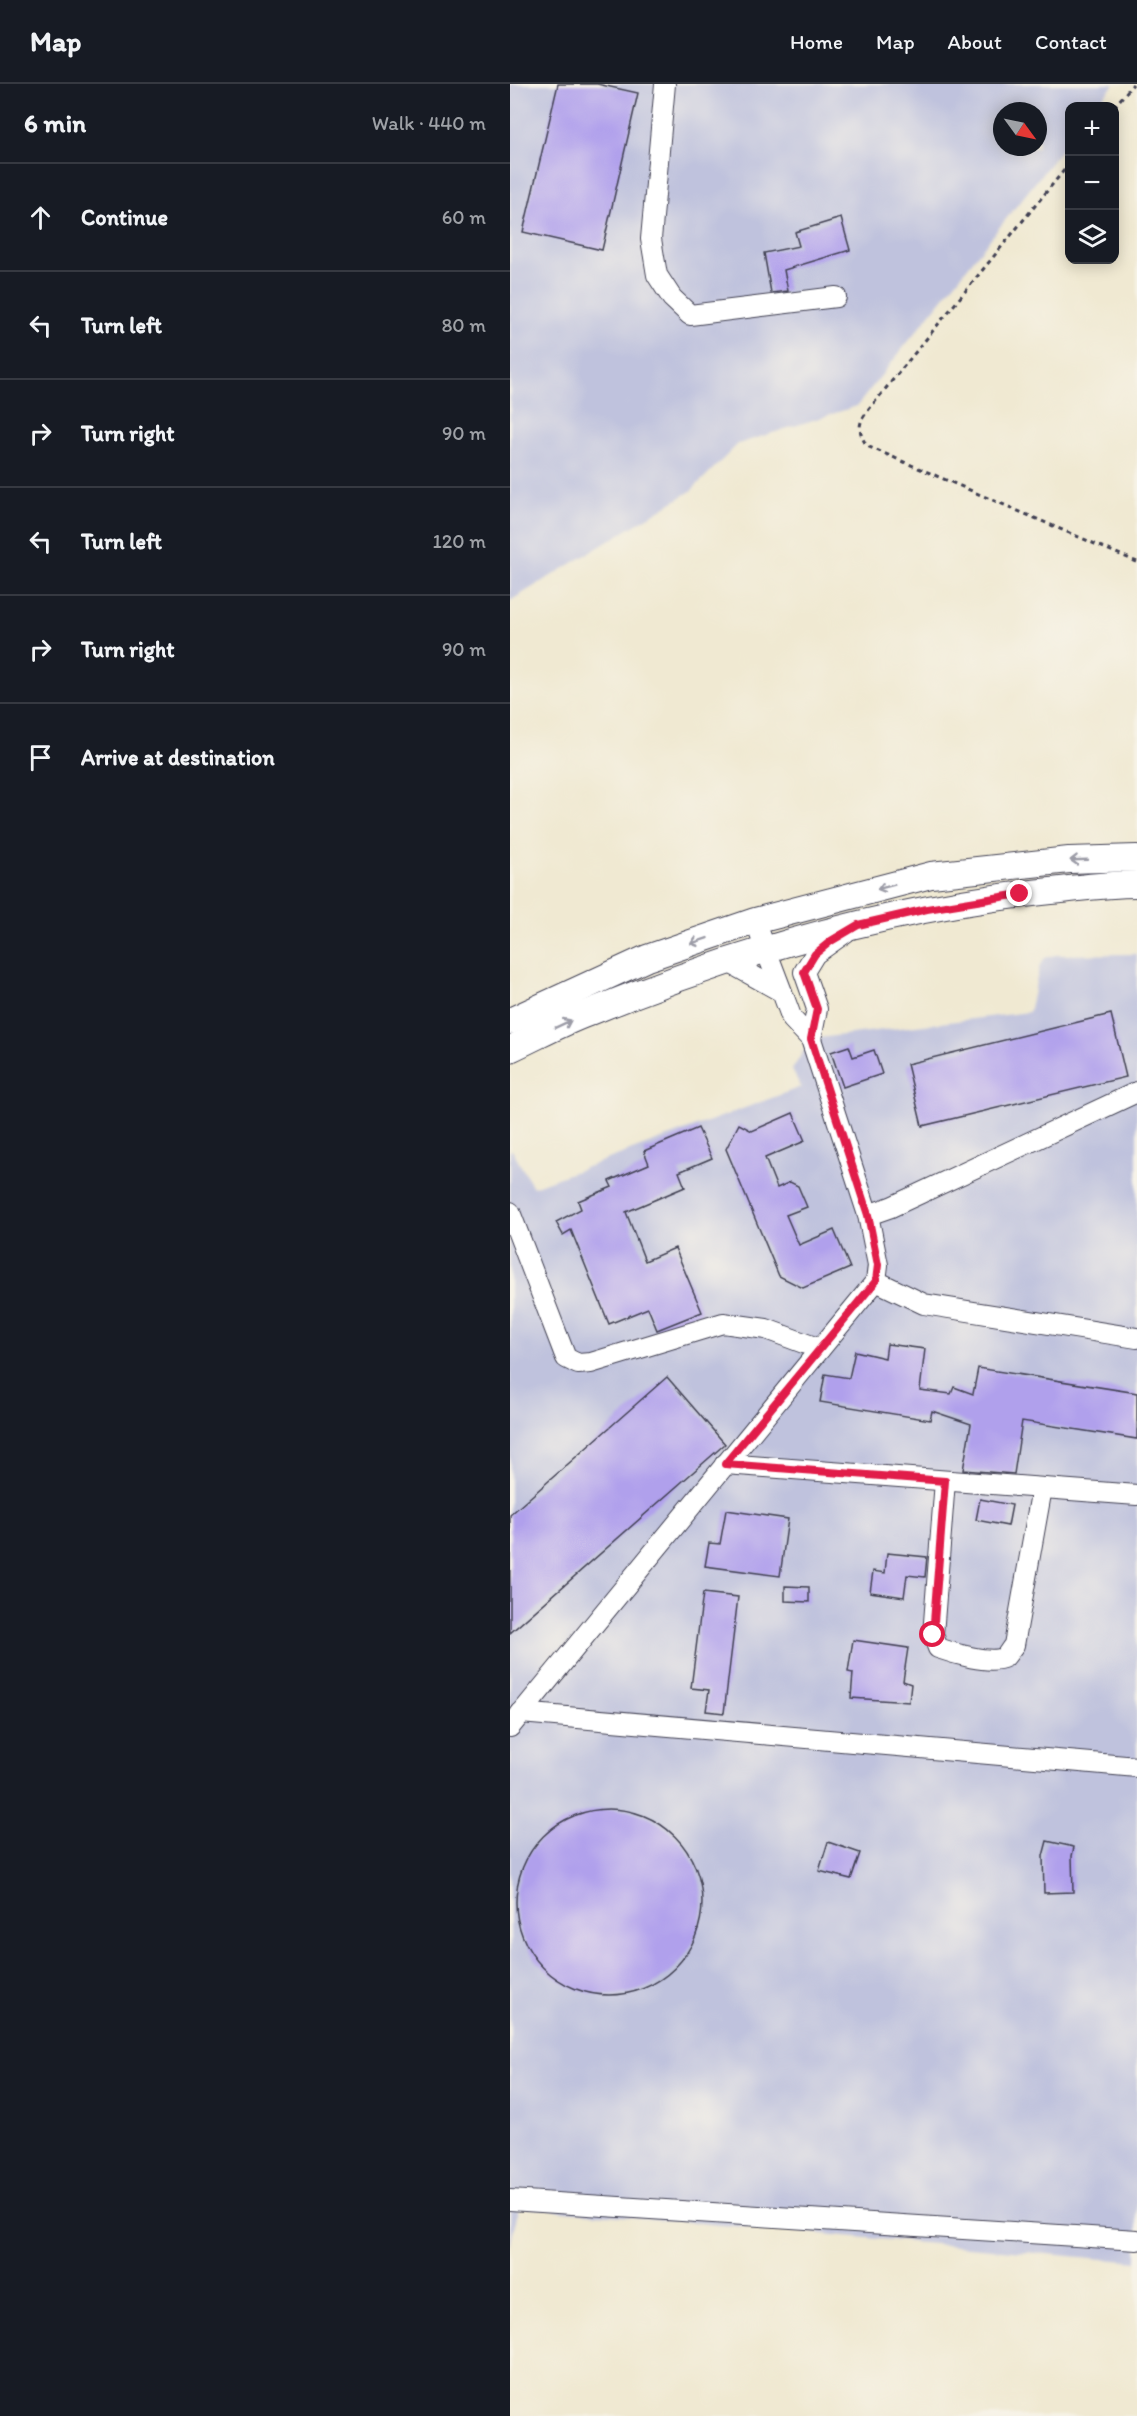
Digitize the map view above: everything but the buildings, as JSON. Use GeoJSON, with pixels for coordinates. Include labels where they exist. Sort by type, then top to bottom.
{"type":"FeatureCollection","features":[{"type":"Feature","properties":{"kind":"main road"},"geometry":{"type":"LineString","coordinates":[[510,1021],[647,958],[755,921],[931,875],[1069,860],[1137,858]]}},
{"type":"Feature","properties":{"kind":"main road"},"geometry":{"type":"LineString","coordinates":[[510,1049],[586,1013],[666,983],[767,949],[858,925],[927,909],[1020,894],[1137,884]]}},
{"type":"Feature","properties":{"kind":"lane"},"geometry":{"type":"LineString","coordinates":[[665,84],[651,239],[657,275],[672,298],[690,315],[836,297]]}},
{"type":"Feature","properties":{"kind":"lane"},"geometry":{"type":"LineString","coordinates":[[786,914],[817,1009],[811,1039]]}},
{"type":"Feature","properties":{"kind":"lane"},"geometry":{"type":"LineString","coordinates":[[515,1720],[876,1281],[878,1265],[868,1215],[811,1039],[792,1019],[755,921]]}},
{"type":"Feature","properties":{"kind":"lane"},"geometry":{"type":"LineString","coordinates":[[804,972],[815,954],[831,941],[858,925]]}},
{"type":"Feature","properties":{"kind":"lane"},"geometry":{"type":"LineString","coordinates":[[730,963],[782,992]]}},
{"type":"Feature","properties":{"kind":"lane"},"geometry":{"type":"LineString","coordinates":[[868,1215],[891,1207],[1137,1092]]}},
{"type":"Feature","properties":{"kind":"lane"},"geometry":{"type":"LineString","coordinates":[[510,1212],[566,1358],[578,1364],[591,1363],[723,1323],[766,1329],[820,1349]]}},
{"type":"Feature","properties":{"kind":"lane"},"geometry":{"type":"LineString","coordinates":[[876,1281],[924,1304],[1137,1338]]}},
{"type":"Feature","properties":{"kind":"lane"},"geometry":{"type":"LineString","coordinates":[[725,1464],[1137,1495]]}},
{"type":"Feature","properties":{"kind":"lane"},"geometry":{"type":"LineString","coordinates":[[945,1481],[933,1635],[938,1648],[992,1660],[1005,1657],[1014,1645],[1042,1488]]}},
{"type":"Feature","properties":{"kind":"lane"},"geometry":{"type":"LineString","coordinates":[[515,1720],[1137,1767]]}},
{"type":"Feature","properties":{"kind":"lane"},"geometry":{"type":"LineString","coordinates":[[510,2200],[1137,2240]]}},
{"type":"Feature","properties":{"kind":"path"},"geometry":{"type":"LineString","coordinates":[[1118,102],[1133,84]]}},
{"type":"Feature","properties":{"kind":"path"},"geometry":{"type":"LineString","coordinates":[[1065,169],[878,398],[859,423],[859,434],[867,446],[1137,562]]}},
{"type":"Feature","properties":{"kind":"shaded area"},"geometry":{"type":"Polygon","coordinates":[[[510,84],[1114,84],[1099,102],[1065,102],[1065,145],[857,406],[738,444],[691,491],[510,601],[510,84]]]}},
{"type":"Feature","properties":{"kind":"shaded area"},"geometry":{"type":"Polygon","coordinates":[[[1137,954],[1137,2262],[519,2207],[510,2246],[510,1151],[512,1150],[533,1187],[801,1087],[792,1070],[811,1039],[1029,1012],[1040,965],[1045,958],[1055,955],[1137,954]]]}},
{"type":"Feature","properties":{"kind":"route"},"geometry":{"type":"LineString","coordinates":[[933,1635],[945,1481],[725,1464],[876,1281],[878,1265],[868,1215],[811,1039],[817,1009],[804,972],[815,954],[831,941],[858,925],[927,909],[1020,894]]}}]}
